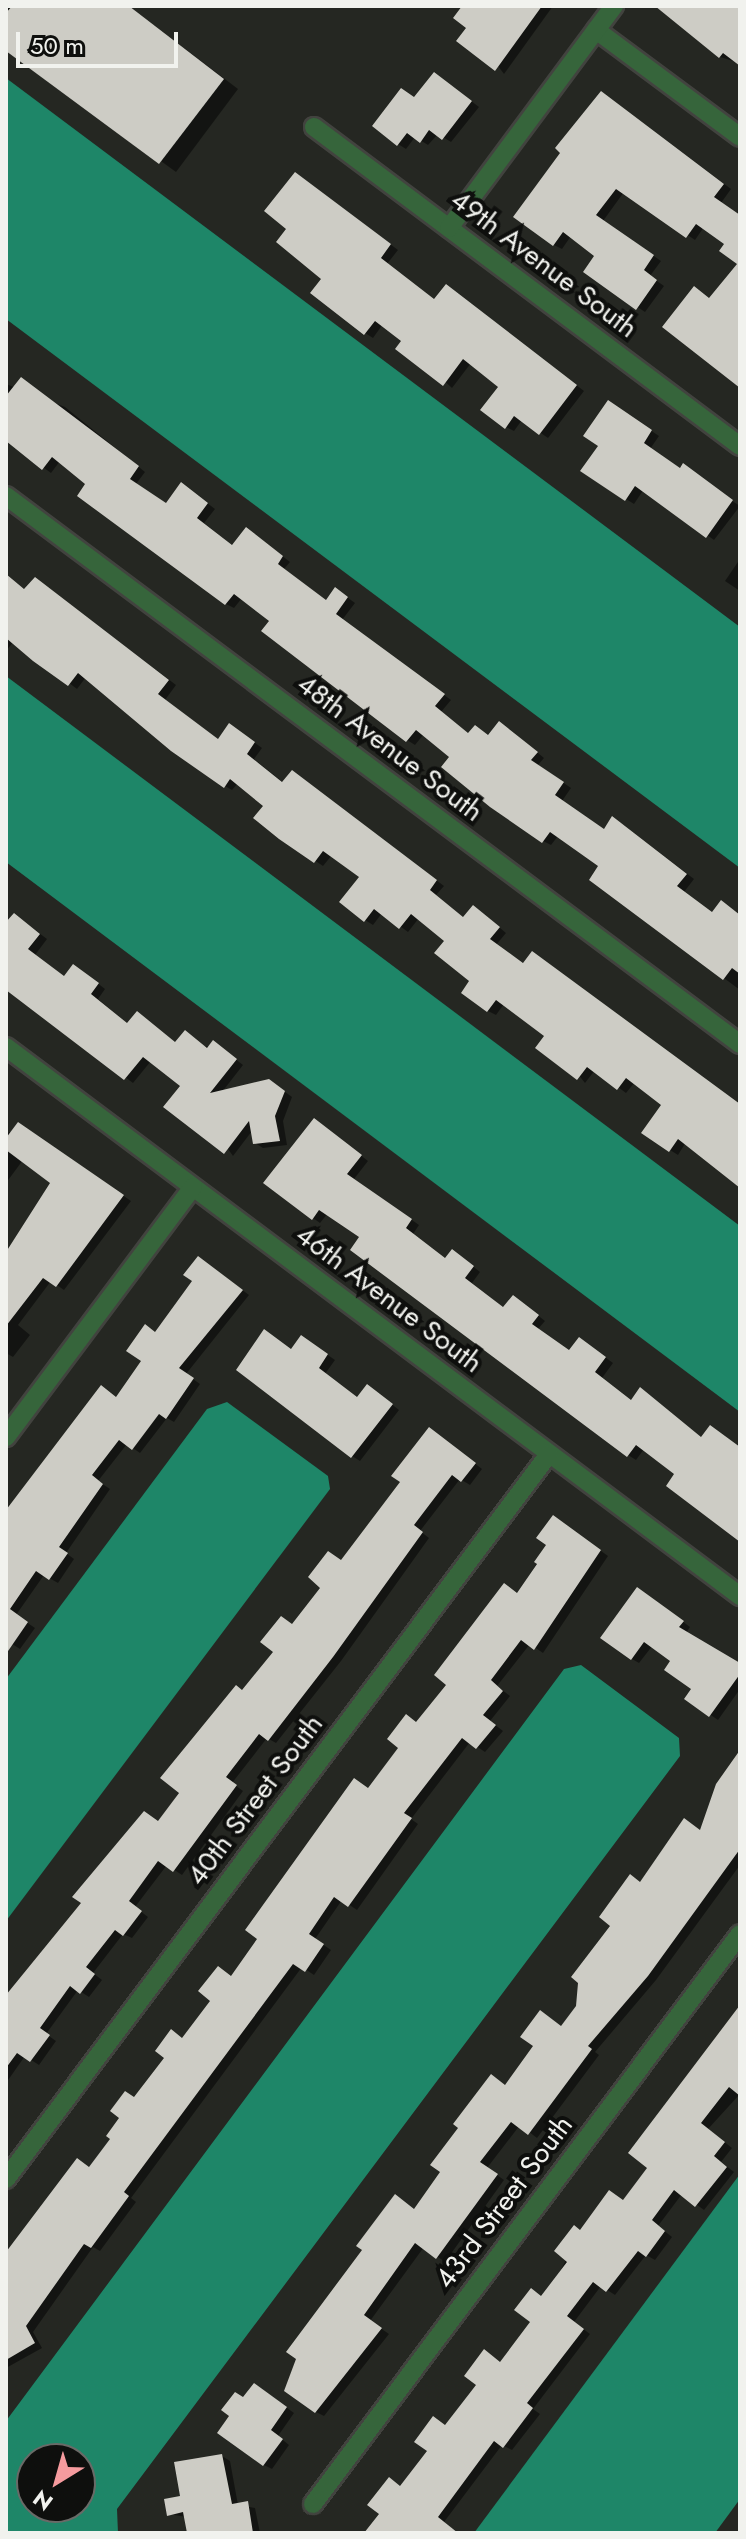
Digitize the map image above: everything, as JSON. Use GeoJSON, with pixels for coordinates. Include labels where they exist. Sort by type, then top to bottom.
{"type":"FeatureCollection","features":[{"type":"Feature","properties":{"kind":"street"},"geometry":{"type":"LineString","coordinates":[[449,228],[614,6]]}},
{"type":"Feature","properties":{"kind":"street"},"geometry":{"type":"LineString","coordinates":[[596,30],[740,137]]}},
{"type":"Feature","properties":{"kind":"street","name":"49th Avenue South"},"geometry":{"type":"LineString","coordinates":[[314,127],[740,446]]}},
{"type":"Feature","properties":{"kind":"street","name":"48th Avenue South"},"geometry":{"type":"LineString","coordinates":[[6,496],[740,1044]]}},
{"type":"Feature","properties":{"kind":"street","name":"46th Avenue South"},"geometry":{"type":"LineString","coordinates":[[6,1047],[740,1596]]}},
{"type":"Feature","properties":{"kind":"street"},"geometry":{"type":"LineString","coordinates":[[6,1437],[193,1187]]}},
{"type":"Feature","properties":{"kind":"street","name":"40th Street South"},"geometry":{"type":"LineString","coordinates":[[6,2179],[549,1454]]}},
{"type":"Feature","properties":{"kind":"street","name":"43rd Street South"},"geometry":{"type":"LineString","coordinates":[[313,2504],[740,1934]]}},
{"type":"Feature","properties":{"kind":"shaded area"},"geometry":{"type":"Polygon","coordinates":[[[6,78],[740,627],[740,868],[6,319],[6,78]]]}},
{"type":"Feature","properties":{"kind":"shaded area"},"geometry":{"type":"Polygon","coordinates":[[[6,676],[740,1226],[740,1412],[6,862],[6,676]]]}},
{"type":"Feature","properties":{"kind":"shaded area"},"geometry":{"type":"Polygon","coordinates":[[[227,1402],[328,1476],[330,1489],[6,1921],[6,1679],[207,1409],[227,1402]]]}},
{"type":"Feature","properties":{"kind":"shaded area"},"geometry":{"type":"Polygon","coordinates":[[[581,1665],[679,1738],[680,1756],[117,2509],[118,2533],[6,2533],[6,2421],[564,1669],[581,1665]]]}},
{"type":"Feature","properties":{"kind":"shaded area"},"geometry":{"type":"Polygon","coordinates":[[[740,2174],[740,2499],[715,2533],[474,2533],[740,2174]]]}},
{"type":"Feature","properties":{"kind":"building"},"geometry":{"type":"Polygon","coordinates":[[[12,6],[129,6],[224,79],[159,164],[6,51],[6,13],[12,6]]]}},
{"type":"Feature","properties":{"kind":"building"},"geometry":{"type":"Polygon","coordinates":[[[462,6],[542,6],[495,71],[456,41],[466,28],[453,18],[462,6]]]}},
{"type":"Feature","properties":{"kind":"building"},"geometry":{"type":"Polygon","coordinates":[[[655,6],[740,6],[740,66],[723,53],[719,58],[655,6]]]}},
{"type":"Feature","properties":{"kind":"building"},"geometry":{"type":"Polygon","coordinates":[[[434,72],[472,101],[442,140],[429,130],[420,143],[407,133],[397,146],[372,126],[401,88],[414,97],[434,72]]]}},
{"type":"Feature","properties":{"kind":"building"},"geometry":{"type":"Polygon","coordinates":[[[601,91],[724,184],[714,197],[740,215],[740,388],[662,327],[694,286],[709,298],[737,264],[719,251],[724,244],[696,224],[686,238],[616,189],[596,215],[654,255],[644,270],[657,280],[636,310],[583,272],[594,256],[563,232],[553,246],[513,217],[560,153],[555,148],[601,91]]]}},
{"type":"Feature","properties":{"kind":"building"},"geometry":{"type":"Polygon","coordinates":[[[295,172],[391,244],[381,258],[434,299],[446,284],[577,385],[539,435],[514,416],[505,429],[480,410],[498,387],[463,359],[443,386],[395,349],[401,341],[375,321],[364,335],[310,293],[321,279],[276,242],[286,229],[264,211],[295,172]]]}},
{"type":"Feature","properties":{"kind":"building"},"geometry":{"type":"Polygon","coordinates":[[[21,377],[139,466],[130,479],[166,503],[181,482],[208,503],[197,518],[232,545],[246,527],[283,556],[278,564],[326,600],[335,587],[348,597],[336,614],[445,694],[435,706],[468,733],[475,725],[488,735],[499,721],[538,752],[531,760],[564,782],[555,795],[604,829],[612,816],[687,874],[677,886],[712,912],[721,900],[740,915],[740,974],[732,968],[723,980],[589,880],[598,866],[550,832],[542,843],[490,807],[441,767],[449,757],[416,730],[406,742],[261,631],[269,621],[234,594],[225,605],[77,496],[85,484],[52,457],[42,470],[6,441],[6,396],[21,377]]]}},
{"type":"Feature","properties":{"kind":"building"},"geometry":{"type":"Polygon","coordinates":[[[608,400],[652,430],[644,443],[680,468],[683,463],[733,500],[706,538],[635,486],[625,501],[580,471],[598,446],[583,436],[608,400]]]}},
{"type":"Feature","properties":{"kind":"building"},"geometry":{"type":"Polygon","coordinates":[[[6,574],[24,589],[35,577],[169,680],[158,694],[218,739],[229,723],[255,742],[247,754],[282,782],[292,770],[437,880],[430,890],[463,917],[473,905],[500,927],[490,939],[523,963],[532,951],[740,1104],[740,1188],[678,1139],[669,1152],[641,1133],[661,1105],[626,1078],[617,1090],[587,1067],[577,1080],[535,1048],[544,1036],[496,1000],[487,1012],[461,993],[469,981],[434,953],[444,941],[411,914],[399,929],[374,909],[364,922],[339,902],[359,877],[323,851],[314,863],[279,839],[253,818],[263,806],[230,779],[224,788],[171,751],[78,673],[68,686],[33,661],[6,638],[6,574]]]}},
{"type":"Feature","properties":{"kind":"building"},"geometry":{"type":"Polygon","coordinates":[[[14,913],[40,934],[28,949],[64,976],[73,964],[99,983],[91,994],[127,1023],[137,1011],[175,1042],[185,1030],[207,1048],[213,1040],[237,1059],[210,1093],[269,1079],[285,1091],[275,1116],[280,1141],[253,1144],[249,1121],[224,1154],[163,1107],[180,1086],[143,1057],[124,1080],[6,990],[6,922],[14,913]]]}},
{"type":"Feature","properties":{"kind":"building"},"geometry":{"type":"Polygon","coordinates":[[[314,1118],[362,1155],[347,1174],[412,1219],[406,1228],[445,1258],[452,1249],[474,1266],[465,1278],[503,1307],[513,1295],[539,1315],[532,1324],[569,1350],[579,1337],[606,1357],[595,1372],[631,1400],[640,1387],[701,1437],[710,1425],[740,1447],[740,1542],[666,1486],[674,1474],[636,1445],[627,1457],[350,1250],[359,1237],[319,1210],[312,1220],[263,1183],[314,1118]]]}},
{"type":"Feature","properties":{"kind":"building"},"geometry":{"type":"Polygon","coordinates":[[[18,1122],[124,1195],[56,1287],[43,1278],[6,1326],[6,1252],[50,1183],[6,1150],[6,1138],[18,1122]]]}},
{"type":"Feature","properties":{"kind":"building"},"geometry":{"type":"Polygon","coordinates":[[[198,1256],[243,1290],[179,1368],[194,1378],[166,1419],[159,1414],[132,1450],[119,1440],[92,1475],[103,1484],[59,1547],[68,1553],[49,1580],[36,1571],[10,1609],[28,1622],[6,1654],[6,1510],[101,1385],[116,1397],[141,1361],[126,1351],[145,1324],[155,1332],[192,1281],[183,1275],[198,1256]]]}},
{"type":"Feature","properties":{"kind":"building"},"geometry":{"type":"Polygon","coordinates":[[[264,1329],[291,1349],[301,1335],[328,1354],[319,1368],[357,1397],[367,1384],[393,1404],[351,1458],[236,1370],[264,1329]]]}},
{"type":"Feature","properties":{"kind":"building"},"geometry":{"type":"Polygon","coordinates":[[[429,1427],[476,1463],[461,1482],[452,1475],[414,1525],[423,1532],[333,1657],[268,1741],[259,1734],[226,1777],[237,1785],[173,1872],[158,1861],[129,1901],[142,1911],[123,1936],[115,1930],[86,1967],[95,1974],[80,1994],[70,1986],[40,2028],[50,2035],[30,2062],[17,2053],[6,2068],[6,1995],[81,1903],[72,1897],[144,1811],[158,1821],[179,1793],[160,1778],[236,1685],[242,1690],[273,1652],[260,1642],[281,1616],[292,1624],[320,1588],[308,1577],[328,1551],[341,1560],[400,1482],[391,1476],[429,1427]]]}},
{"type":"Feature","properties":{"kind":"building"},"geometry":{"type":"Polygon","coordinates":[[[553,1515],[601,1550],[534,1650],[521,1640],[491,1680],[503,1691],[483,1715],[496,1725],[476,1749],[462,1738],[404,1813],[412,1818],[348,1907],[334,1897],[309,1934],[324,1944],[305,1972],[293,1964],[124,2192],[129,2196],[91,2248],[84,2244],[26,2326],[35,2343],[6,2360],[6,2252],[77,2158],[89,2167],[110,2139],[106,2136],[119,2118],[110,2111],[125,2091],[134,2097],[164,2058],[155,2051],[171,2029],[182,2038],[210,2001],[198,1991],[218,1966],[231,1976],[257,1939],[245,1930],[354,1778],[368,1788],[398,1748],[387,1739],[406,1714],[416,1722],[446,1685],[434,1675],[504,1583],[517,1593],[546,1545],[536,1538],[553,1515]]]}},
{"type":"Feature","properties":{"kind":"building"},"geometry":{"type":"Polygon","coordinates":[[[637,1587],[684,1621],[679,1627],[740,1663],[740,1674],[709,1717],[684,1699],[691,1689],[664,1670],[670,1661],[644,1642],[631,1660],[600,1638],[637,1587]]]}},
{"type":"Feature","properties":{"kind":"building"},"geometry":{"type":"Polygon","coordinates":[[[740,1750],[740,1849],[648,1976],[588,2046],[592,2049],[528,2135],[511,2122],[480,2162],[498,2174],[436,2259],[415,2243],[364,2315],[382,2328],[315,2413],[284,2391],[296,2359],[286,2352],[362,2250],[356,2246],[395,2194],[414,2209],[440,2172],[430,2165],[458,2128],[453,2124],[491,2074],[505,2085],[533,2046],[520,2037],[540,2010],[561,2026],[576,2006],[578,1983],[571,1977],[610,1926],[599,1917],[630,1874],[640,1882],[684,1818],[700,1830],[716,1784],[740,1750]]]}},
{"type":"Feature","properties":{"kind":"building"},"geometry":{"type":"Polygon","coordinates":[[[740,2005],[740,2096],[729,2087],[701,2123],[725,2142],[714,2156],[727,2167],[695,2207],[674,2190],[652,2220],[665,2231],[646,2257],[638,2251],[606,2292],[593,2282],[567,2316],[584,2329],[527,2403],[533,2408],[503,2448],[494,2441],[438,2517],[458,2533],[364,2533],[379,2514],[367,2505],[389,2477],[400,2486],[427,2451],[414,2442],[433,2416],[445,2425],[476,2385],[464,2376],[484,2349],[500,2362],[530,2322],[514,2310],[531,2288],[541,2296],[567,2262],[554,2251],[574,2225],[580,2230],[609,2190],[623,2200],[647,2168],[628,2153],[740,2005]]]}},
{"type":"Feature","properties":{"kind":"building"},"geometry":{"type":"Polygon","coordinates":[[[254,2383],[287,2407],[271,2430],[283,2439],[263,2466],[217,2433],[229,2416],[221,2410],[235,2392],[243,2397],[254,2383]]]}},
{"type":"Feature","properties":{"kind":"building"},"geometry":{"type":"Polygon","coordinates":[[[222,2454],[232,2504],[248,2501],[253,2533],[187,2533],[183,2512],[167,2516],[164,2499],[180,2496],[174,2462],[222,2454]]]}}]}
